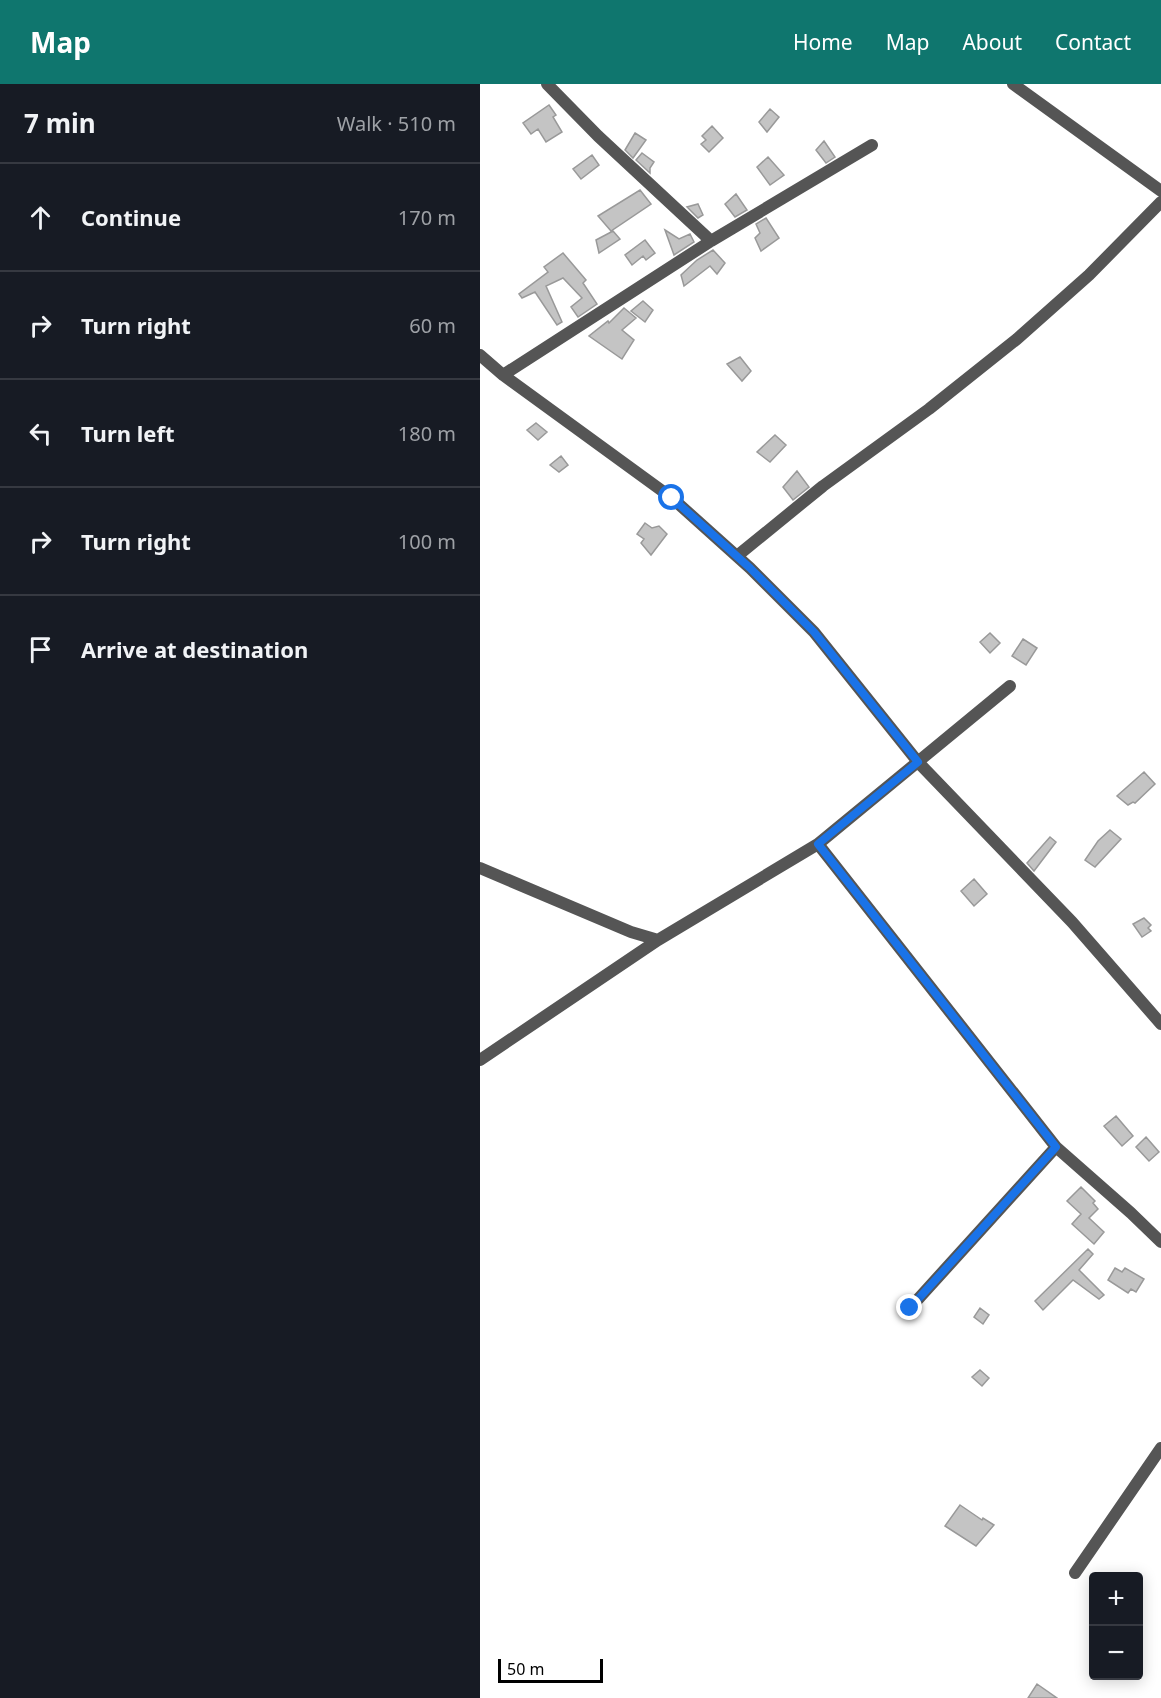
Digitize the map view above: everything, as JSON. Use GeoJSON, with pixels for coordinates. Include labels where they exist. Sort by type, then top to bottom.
{"type":"FeatureCollection","features":[{"type":"Feature","properties":{"kind":"street"},"geometry":{"type":"LineString","coordinates":[[547,84],[598,136],[711,241]]}},
{"type":"Feature","properties":{"kind":"street"},"geometry":{"type":"LineString","coordinates":[[1013,84],[1027,90],[1161,191]]}},
{"type":"Feature","properties":{"kind":"street"},"geometry":{"type":"LineString","coordinates":[[503,375],[711,241],[872,146]]}},
{"type":"Feature","properties":{"kind":"street"},"geometry":{"type":"LineString","coordinates":[[737,556],[823,486],[929,409],[1017,339],[1089,275],[1161,202]]}},
{"type":"Feature","properties":{"kind":"street"},"geometry":{"type":"LineString","coordinates":[[480,355],[503,375],[672,498],[737,556],[814,632],[918,762],[1072,922],[1161,1024]]}},
{"type":"Feature","properties":{"kind":"street"},"geometry":{"type":"LineString","coordinates":[[480,1060],[658,940],[818,844],[1010,686]]}},
{"type":"Feature","properties":{"kind":"street"},"geometry":{"type":"LineString","coordinates":[[818,844],[1056,1147],[1161,1242]]}},
{"type":"Feature","properties":{"kind":"street"},"geometry":{"type":"LineString","coordinates":[[480,868],[632,932],[658,940]]}},
{"type":"Feature","properties":{"kind":"street"},"geometry":{"type":"LineString","coordinates":[[910,1308],[1056,1147]]}},
{"type":"Feature","properties":{"kind":"street"},"geometry":{"type":"LineString","coordinates":[[1075,1573],[1161,1448]]}},
{"type":"Feature","properties":{"kind":"building"},"geometry":{"type":"Polygon","coordinates":[[[549,105],[556,115],[553,117],[562,132],[546,142],[538,129],[531,134],[523,123],[549,105]]]}},
{"type":"Feature","properties":{"kind":"building"},"geometry":{"type":"Polygon","coordinates":[[[770,109],[779,117],[767,132],[759,122],[770,109]]]}},
{"type":"Feature","properties":{"kind":"building"},"geometry":{"type":"Polygon","coordinates":[[[712,126],[723,138],[709,152],[701,144],[706,140],[702,136],[712,126]]]}},
{"type":"Feature","properties":{"kind":"building"},"geometry":{"type":"Polygon","coordinates":[[[635,133],[646,140],[633,158],[625,150],[635,133]]]}},
{"type":"Feature","properties":{"kind":"building"},"geometry":{"type":"Polygon","coordinates":[[[824,141],[835,157],[826,163],[816,150],[824,141]]]}},
{"type":"Feature","properties":{"kind":"building"},"geometry":{"type":"Polygon","coordinates":[[[642,153],[654,162],[650,173],[636,160],[642,153]]]}},
{"type":"Feature","properties":{"kind":"building"},"geometry":{"type":"Polygon","coordinates":[[[592,155],[599,165],[581,179],[573,169],[592,155]]]}},
{"type":"Feature","properties":{"kind":"building"},"geometry":{"type":"Polygon","coordinates":[[[768,157],[784,175],[770,185],[757,167],[768,157]]]}},
{"type":"Feature","properties":{"kind":"building"},"geometry":{"type":"Polygon","coordinates":[[[640,190],[651,204],[611,231],[598,216],[640,190]]]}},
{"type":"Feature","properties":{"kind":"building"},"geometry":{"type":"Polygon","coordinates":[[[736,194],[747,210],[735,217],[725,204],[736,194]]]}},
{"type":"Feature","properties":{"kind":"building"},"geometry":{"type":"Polygon","coordinates":[[[698,204],[703,215],[698,218],[687,207],[698,204]]]}},
{"type":"Feature","properties":{"kind":"building"},"geometry":{"type":"Polygon","coordinates":[[[766,218],[779,238],[761,251],[755,238],[760,233],[756,224],[766,218]]]}},
{"type":"Feature","properties":{"kind":"building"},"geometry":{"type":"Polygon","coordinates":[[[665,230],[679,239],[690,234],[694,242],[674,255],[665,230]]]}},
{"type":"Feature","properties":{"kind":"building"},"geometry":{"type":"Polygon","coordinates":[[[613,231],[620,239],[599,253],[596,240],[613,231]]]}},
{"type":"Feature","properties":{"kind":"building"},"geometry":{"type":"Polygon","coordinates":[[[645,240],[655,253],[646,260],[643,256],[632,265],[625,255],[645,240]]]}},
{"type":"Feature","properties":{"kind":"building"},"geometry":{"type":"Polygon","coordinates":[[[713,250],[725,263],[717,274],[710,266],[684,286],[681,275],[697,260],[713,250]]]}},
{"type":"Feature","properties":{"kind":"building"},"geometry":{"type":"Polygon","coordinates":[[[563,253],[586,280],[583,283],[597,304],[578,317],[571,307],[582,298],[563,278],[546,286],[562,322],[557,325],[535,292],[522,298],[519,294],[548,272],[544,267],[563,253]]]}},
{"type":"Feature","properties":{"kind":"building"},"geometry":{"type":"Polygon","coordinates":[[[643,301],[653,310],[645,322],[631,311],[643,301]]]}},
{"type":"Feature","properties":{"kind":"building"},"geometry":{"type":"Polygon","coordinates":[[[624,308],[636,318],[622,330],[634,340],[622,359],[589,336],[608,321],[609,323],[624,308]]]}},
{"type":"Feature","properties":{"kind":"building"},"geometry":{"type":"Polygon","coordinates":[[[740,357],[751,371],[742,381],[727,364],[740,357]]]}},
{"type":"Feature","properties":{"kind":"building"},"geometry":{"type":"Polygon","coordinates":[[[536,423],[547,432],[538,440],[527,430],[536,423]]]}},
{"type":"Feature","properties":{"kind":"building"},"geometry":{"type":"Polygon","coordinates":[[[775,435],[786,445],[770,462],[757,452],[775,435]]]}},
{"type":"Feature","properties":{"kind":"building"},"geometry":{"type":"Polygon","coordinates":[[[561,456],[568,465],[559,472],[550,465],[561,456]]]}},
{"type":"Feature","properties":{"kind":"building"},"geometry":{"type":"Polygon","coordinates":[[[797,471],[809,487],[793,500],[783,487],[797,471]]]}},
{"type":"Feature","properties":{"kind":"building"},"geometry":{"type":"Polygon","coordinates":[[[645,523],[652,528],[659,526],[667,534],[651,555],[641,543],[644,539],[637,534],[645,523]]]}},
{"type":"Feature","properties":{"kind":"building"},"geometry":{"type":"Polygon","coordinates":[[[990,633],[1000,643],[990,653],[980,642],[990,633]]]}},
{"type":"Feature","properties":{"kind":"building"},"geometry":{"type":"Polygon","coordinates":[[[1023,639],[1037,648],[1026,665],[1012,656],[1023,639]]]}},
{"type":"Feature","properties":{"kind":"building"},"geometry":{"type":"Polygon","coordinates":[[[1144,772],[1155,784],[1135,803],[1128,805],[1117,796],[1144,772]]]}},
{"type":"Feature","properties":{"kind":"building"},"geometry":{"type":"Polygon","coordinates":[[[1110,830],[1121,839],[1095,867],[1085,860],[1098,841],[1110,830]]]}},
{"type":"Feature","properties":{"kind":"building"},"geometry":{"type":"Polygon","coordinates":[[[1050,837],[1056,842],[1034,871],[1027,863],[1050,837]]]}},
{"type":"Feature","properties":{"kind":"building"},"geometry":{"type":"Polygon","coordinates":[[[974,879],[987,894],[974,906],[961,891],[974,879]]]}},
{"type":"Feature","properties":{"kind":"building"},"geometry":{"type":"Polygon","coordinates":[[[1144,918],[1151,925],[1148,928],[1151,931],[1142,937],[1133,924],[1144,918]]]}},
{"type":"Feature","properties":{"kind":"building"},"geometry":{"type":"Polygon","coordinates":[[[1116,1116],[1133,1136],[1122,1146],[1104,1126],[1116,1116]]]}},
{"type":"Feature","properties":{"kind":"building"},"geometry":{"type":"Polygon","coordinates":[[[1146,1137],[1159,1152],[1149,1161],[1136,1147],[1146,1137]]]}},
{"type":"Feature","properties":{"kind":"building"},"geometry":{"type":"Polygon","coordinates":[[[1081,1187],[1095,1201],[1093,1203],[1098,1209],[1089,1218],[1104,1232],[1094,1244],[1072,1224],[1081,1214],[1067,1201],[1081,1187]]]}},
{"type":"Feature","properties":{"kind":"building"},"geometry":{"type":"Polygon","coordinates":[[[1088,1249],[1093,1254],[1079,1270],[1104,1295],[1099,1299],[1073,1280],[1043,1310],[1035,1301],[1088,1249]]]}},
{"type":"Feature","properties":{"kind":"building"},"geometry":{"type":"Polygon","coordinates":[[[1115,1268],[1122,1272],[1125,1268],[1144,1279],[1136,1292],[1131,1289],[1128,1293],[1108,1280],[1115,1268]]]}},
{"type":"Feature","properties":{"kind":"building"},"geometry":{"type":"Polygon","coordinates":[[[980,1308],[989,1315],[983,1324],[974,1317],[980,1308]]]}},
{"type":"Feature","properties":{"kind":"building"},"geometry":{"type":"Polygon","coordinates":[[[980,1370],[989,1378],[982,1386],[972,1377],[980,1370]]]}},
{"type":"Feature","properties":{"kind":"building"},"geometry":{"type":"Polygon","coordinates":[[[960,1505],[994,1525],[976,1546],[945,1526],[960,1505]]]}},
{"type":"Feature","properties":{"kind":"building"},"geometry":{"type":"Polygon","coordinates":[[[1037,1684],[1057,1698],[1028,1698],[1037,1684]]]}},
{"type":"Feature","properties":{"kind":"route"},"geometry":{"type":"LineString","coordinates":[[672,498],[750,568],[814,632],[918,762],[818,844],[968,1032],[1056,1147],[910,1308]]}}]}
